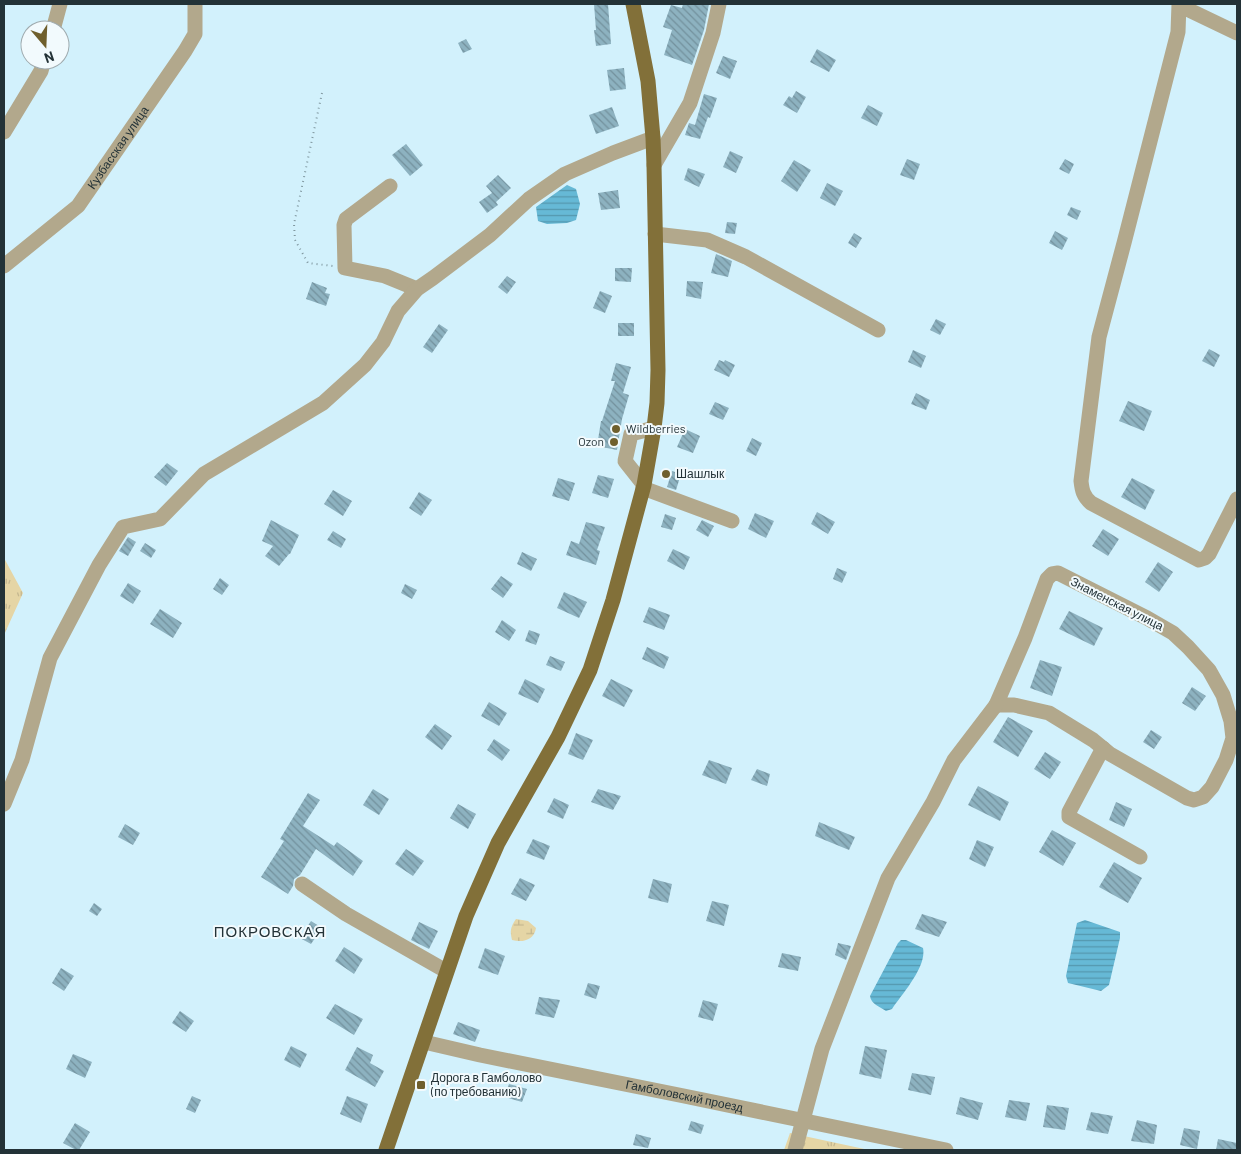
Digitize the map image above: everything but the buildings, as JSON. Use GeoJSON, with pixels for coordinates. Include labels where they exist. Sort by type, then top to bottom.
{"type":"FeatureCollection","features":[{"type":"Feature","properties":{"kind":"main road"},"geometry":{"type":"LineString","coordinates":[[386,1150],[466,916],[498,843],[558,737],[590,670],[613,600],[644,486],[657,403],[654,165],[648,81],[633,4]]}},
{"type":"Feature","properties":{"kind":"street"},"geometry":{"type":"LineString","coordinates":[[56,20],[60,4]]}},
{"type":"Feature","properties":{"kind":"street","name":"Кузбасская улица"},"geometry":{"type":"LineString","coordinates":[[4,266],[78,206],[180,59],[195,34],[195,4]]}},
{"type":"Feature","properties":{"kind":"street"},"geometry":{"type":"LineString","coordinates":[[654,165],[690,103],[714,33],[719,4]]}},
{"type":"Feature","properties":{"kind":"street"},"geometry":{"type":"LineString","coordinates":[[1237,33],[1179,6],[1178,32],[1099,337],[1081,480],[1082,492],[1091,503],[1199,560],[1206,558],[1209,554],[1237,499]]}},
{"type":"Feature","properties":{"kind":"street"},"geometry":{"type":"LineString","coordinates":[[4,132],[41,70]]}},
{"type":"Feature","properties":{"kind":"street"},"geometry":{"type":"LineString","coordinates":[[4,804],[22,760],[50,658],[99,564],[123,527],[160,519],[204,474],[324,403],[365,365],[384,342],[398,311],[417,289],[490,235],[529,199],[565,174],[613,152],[653,138]]}},
{"type":"Feature","properties":{"kind":"street"},"geometry":{"type":"LineString","coordinates":[[390,186],[346,219],[344,224],[345,268],[385,276],[417,289]]}},
{"type":"Feature","properties":{"kind":"street"},"geometry":{"type":"LineString","coordinates":[[655,234],[707,240],[746,257],[878,330]]}},
{"type":"Feature","properties":{"kind":"street"},"geometry":{"type":"LineString","coordinates":[[654,428],[631,434],[625,461],[644,486],[732,521]]}},
{"type":"Feature","properties":{"kind":"street","name":"Знаменская улица"},"geometry":{"type":"LineString","coordinates":[[1052,574],[1058,574],[1147,618],[1172,633],[1209,670],[1223,695],[1231,721],[1233,738],[1226,760],[1212,787],[1203,797],[1194,800],[1187,798],[1110,754],[1103,748],[1049,713],[1014,705],[996,705],[1025,638],[1047,579],[1052,574]]}},
{"type":"Feature","properties":{"kind":"street"},"geometry":{"type":"LineString","coordinates":[[795,1150],[822,1049],[888,878],[933,802],[954,760],[996,705]]}},
{"type":"Feature","properties":{"kind":"street"},"geometry":{"type":"LineString","coordinates":[[1103,748],[1068,814],[1071,819],[1140,857]]}},
{"type":"Feature","properties":{"kind":"street"},"geometry":{"type":"LineString","coordinates":[[302,884],[346,914],[446,971]]}},
{"type":"Feature","properties":{"kind":"street","name":"Гамболовский проезд"},"geometry":{"type":"LineString","coordinates":[[424,1042],[946,1150]]}},
{"type":"Feature","properties":{"kind":"path"},"geometry":{"type":"LineString","coordinates":[[322,92],[294,224],[296,240],[308,263],[345,268]]}},
{"type":"Feature","properties":{"kind":"green space"},"geometry":{"type":"Polygon","coordinates":[[[4,558],[23,593],[4,635],[4,558]]]}},
{"type":"Feature","properties":{"kind":"green space"},"geometry":{"type":"Polygon","coordinates":[[[516,919],[528,921],[536,928],[533,935],[527,940],[512,940],[511,929],[516,919]]]}},
{"type":"Feature","properties":{"kind":"green space"},"geometry":{"type":"Polygon","coordinates":[[[790,1133],[869,1150],[784,1150],[790,1133]]]}},
{"type":"Feature","properties":{"kind":"water"},"geometry":{"type":"Polygon","coordinates":[[[567,185],[576,189],[580,204],[576,220],[567,223],[547,224],[538,221],[536,207],[567,185]]]}},
{"type":"Feature","properties":{"kind":"water"},"geometry":{"type":"Polygon","coordinates":[[[1085,920],[1120,932],[1109,985],[1101,991],[1068,983],[1066,976],[1077,923],[1085,920]]]}},
{"type":"Feature","properties":{"kind":"water"},"geometry":{"type":"Polygon","coordinates":[[[901,940],[906,940],[923,948],[923,955],[918,972],[913,980],[892,1009],[886,1011],[874,1003],[870,996],[901,940]]]}},
{"type":"Feature","properties":{"kind":"place","name":"Wildberries"},"geometry":{"type":"Point","coordinates":[616,429]}},
{"type":"Feature","properties":{"kind":"place","name":"Ozon"},"geometry":{"type":"Point","coordinates":[614,442]}},
{"type":"Feature","properties":{"kind":"place","name":"Шашлык"},"geometry":{"type":"Point","coordinates":[666,474]}},
{"type":"Feature","properties":{"kind":"place","name":"Дорога в Гамболово (по требованию)"},"geometry":{"type":"Point","coordinates":[421,1085]}},
{"type":"Feature","properties":{"kind":"district","name":"ПОКРОВСКАЯ"},"geometry":{"type":"Point","coordinates":[270,932]}}]}
